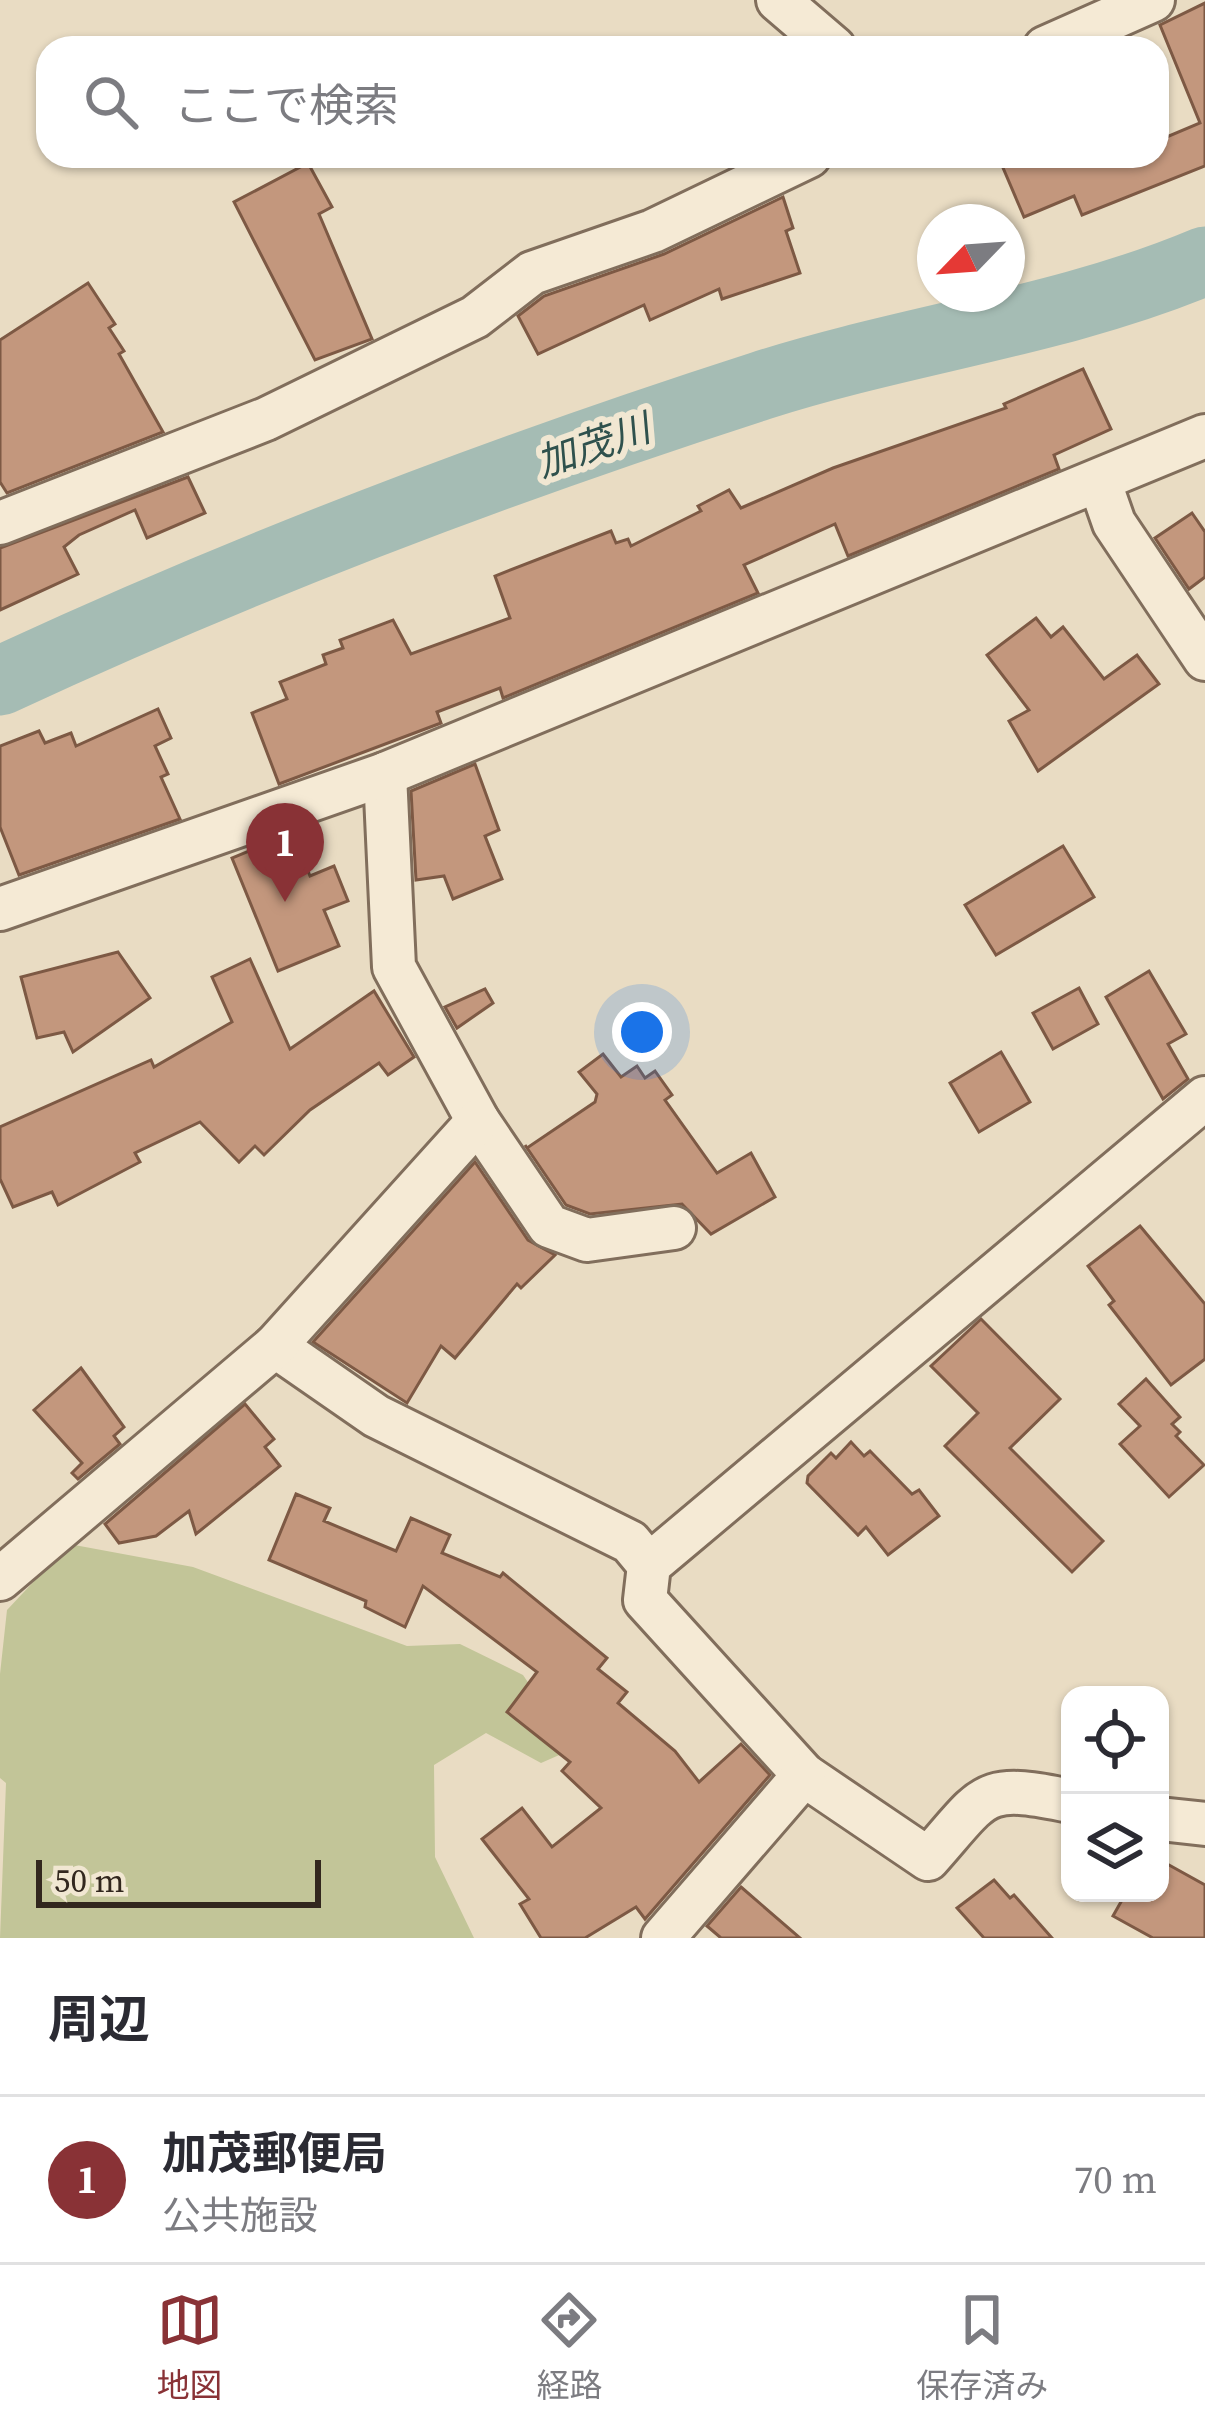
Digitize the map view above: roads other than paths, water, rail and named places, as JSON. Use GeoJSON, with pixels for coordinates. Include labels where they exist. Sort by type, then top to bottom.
{"type":"FeatureCollection","features":[{"type":"Feature","properties":{"kind":"street"},"geometry":{"type":"LineString","coordinates":[[778,0],[820,36]]}},
{"type":"Feature","properties":{"kind":"street"},"geometry":{"type":"LineString","coordinates":[[1072,36],[1153,0]]}},
{"type":"Feature","properties":{"kind":"street"},"geometry":{"type":"LineString","coordinates":[[0,523],[266,419],[475,317],[532,272],[653,231],[784,168]]}},
{"type":"Feature","properties":{"kind":"street"},"geometry":{"type":"LineString","coordinates":[[0,909],[385,774],[1205,436]]}},
{"type":"Feature","properties":{"kind":"street"},"geometry":{"type":"LineString","coordinates":[[1100,483],[1114,523],[1205,658]]}},
{"type":"Feature","properties":{"kind":"street"},"geometry":{"type":"LineString","coordinates":[[385,774],[394,968],[478,1121],[549,1226],[586,1240],[674,1228]]}},
{"type":"Feature","properties":{"kind":"street"},"geometry":{"type":"LineString","coordinates":[[1061,1799],[1011,1788],[985,1796],[928,1859],[804,1775],[645,1600],[649,1565],[1205,1098]]}},
{"type":"Feature","properties":{"kind":"street"},"geometry":{"type":"LineString","coordinates":[[0,1579],[275,1346],[478,1121]]}},
{"type":"Feature","properties":{"kind":"street"},"geometry":{"type":"LineString","coordinates":[[275,1346],[376,1416],[630,1542],[649,1565]]}},
{"type":"Feature","properties":{"kind":"street"},"geometry":{"type":"LineString","coordinates":[[663,1938],[804,1775]]}},
{"type":"Feature","properties":{"kind":"street"},"geometry":{"type":"LineString","coordinates":[[1169,1820],[1205,1824]]}},
{"type":"Feature","properties":{"kind":"waterway","name":"加茂川"},"geometry":{"type":"LineString","coordinates":[[0,681],[280,559],[567,451],[760,386],[1040,315],[1205,261]]}},
{"type":"Feature","properties":{"kind":"place","name":"加茂郵便局"},"geometry":{"type":"Point","coordinates":[285,902]}}]}
